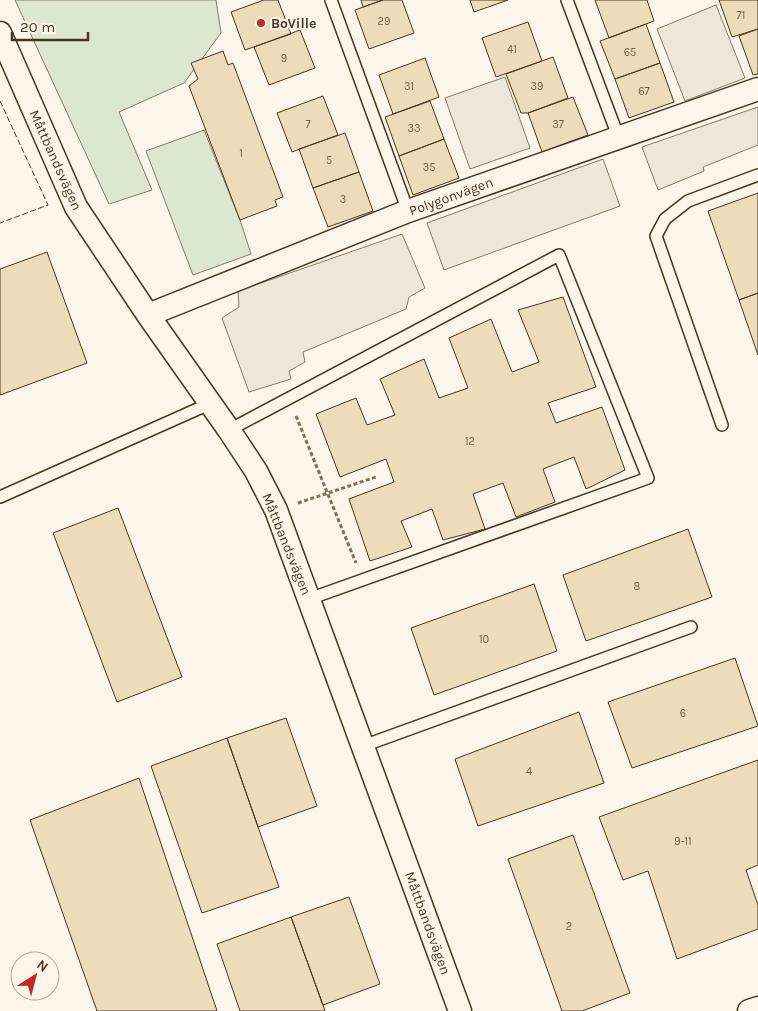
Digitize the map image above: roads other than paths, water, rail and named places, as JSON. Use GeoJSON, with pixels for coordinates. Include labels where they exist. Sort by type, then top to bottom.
{"type":"FeatureCollection","features":[{"type":"Feature","properties":{"kind":"street","name":"Måttbandsvägen"},"geometry":{"type":"LineString","coordinates":[[0,33],[76,207],[148,315],[229,430],[256,471],[276,510],[460,1011]]}},
{"type":"Feature","properties":{"kind":"street","name":"Polygonvägen"},"geometry":{"type":"LineString","coordinates":[[148,315],[408,211],[618,136],[758,89]]}},
{"type":"Feature","properties":{"kind":"lane"},"geometry":{"type":"LineString","coordinates":[[331,0],[408,211]]}},
{"type":"Feature","properties":{"kind":"lane"},"geometry":{"type":"LineString","coordinates":[[567,0],[618,136]]}},
{"type":"Feature","properties":{"kind":"lane"},"geometry":{"type":"LineString","coordinates":[[722,425],[656,236],[665,219],[688,201],[758,176]]}},
{"type":"Feature","properties":{"kind":"lane"},"geometry":{"type":"LineString","coordinates":[[229,430],[559,255],[648,478],[308,599]]}},
{"type":"Feature","properties":{"kind":"lane"},"geometry":{"type":"LineString","coordinates":[[0,497],[210,404]]}},
{"type":"Feature","properties":{"kind":"lane"},"geometry":{"type":"LineString","coordinates":[[363,746],[691,627]]}},
{"type":"Feature","properties":{"kind":"place","name":"BoVille"},"geometry":{"type":"Point","coordinates":[261,23]}}]}
